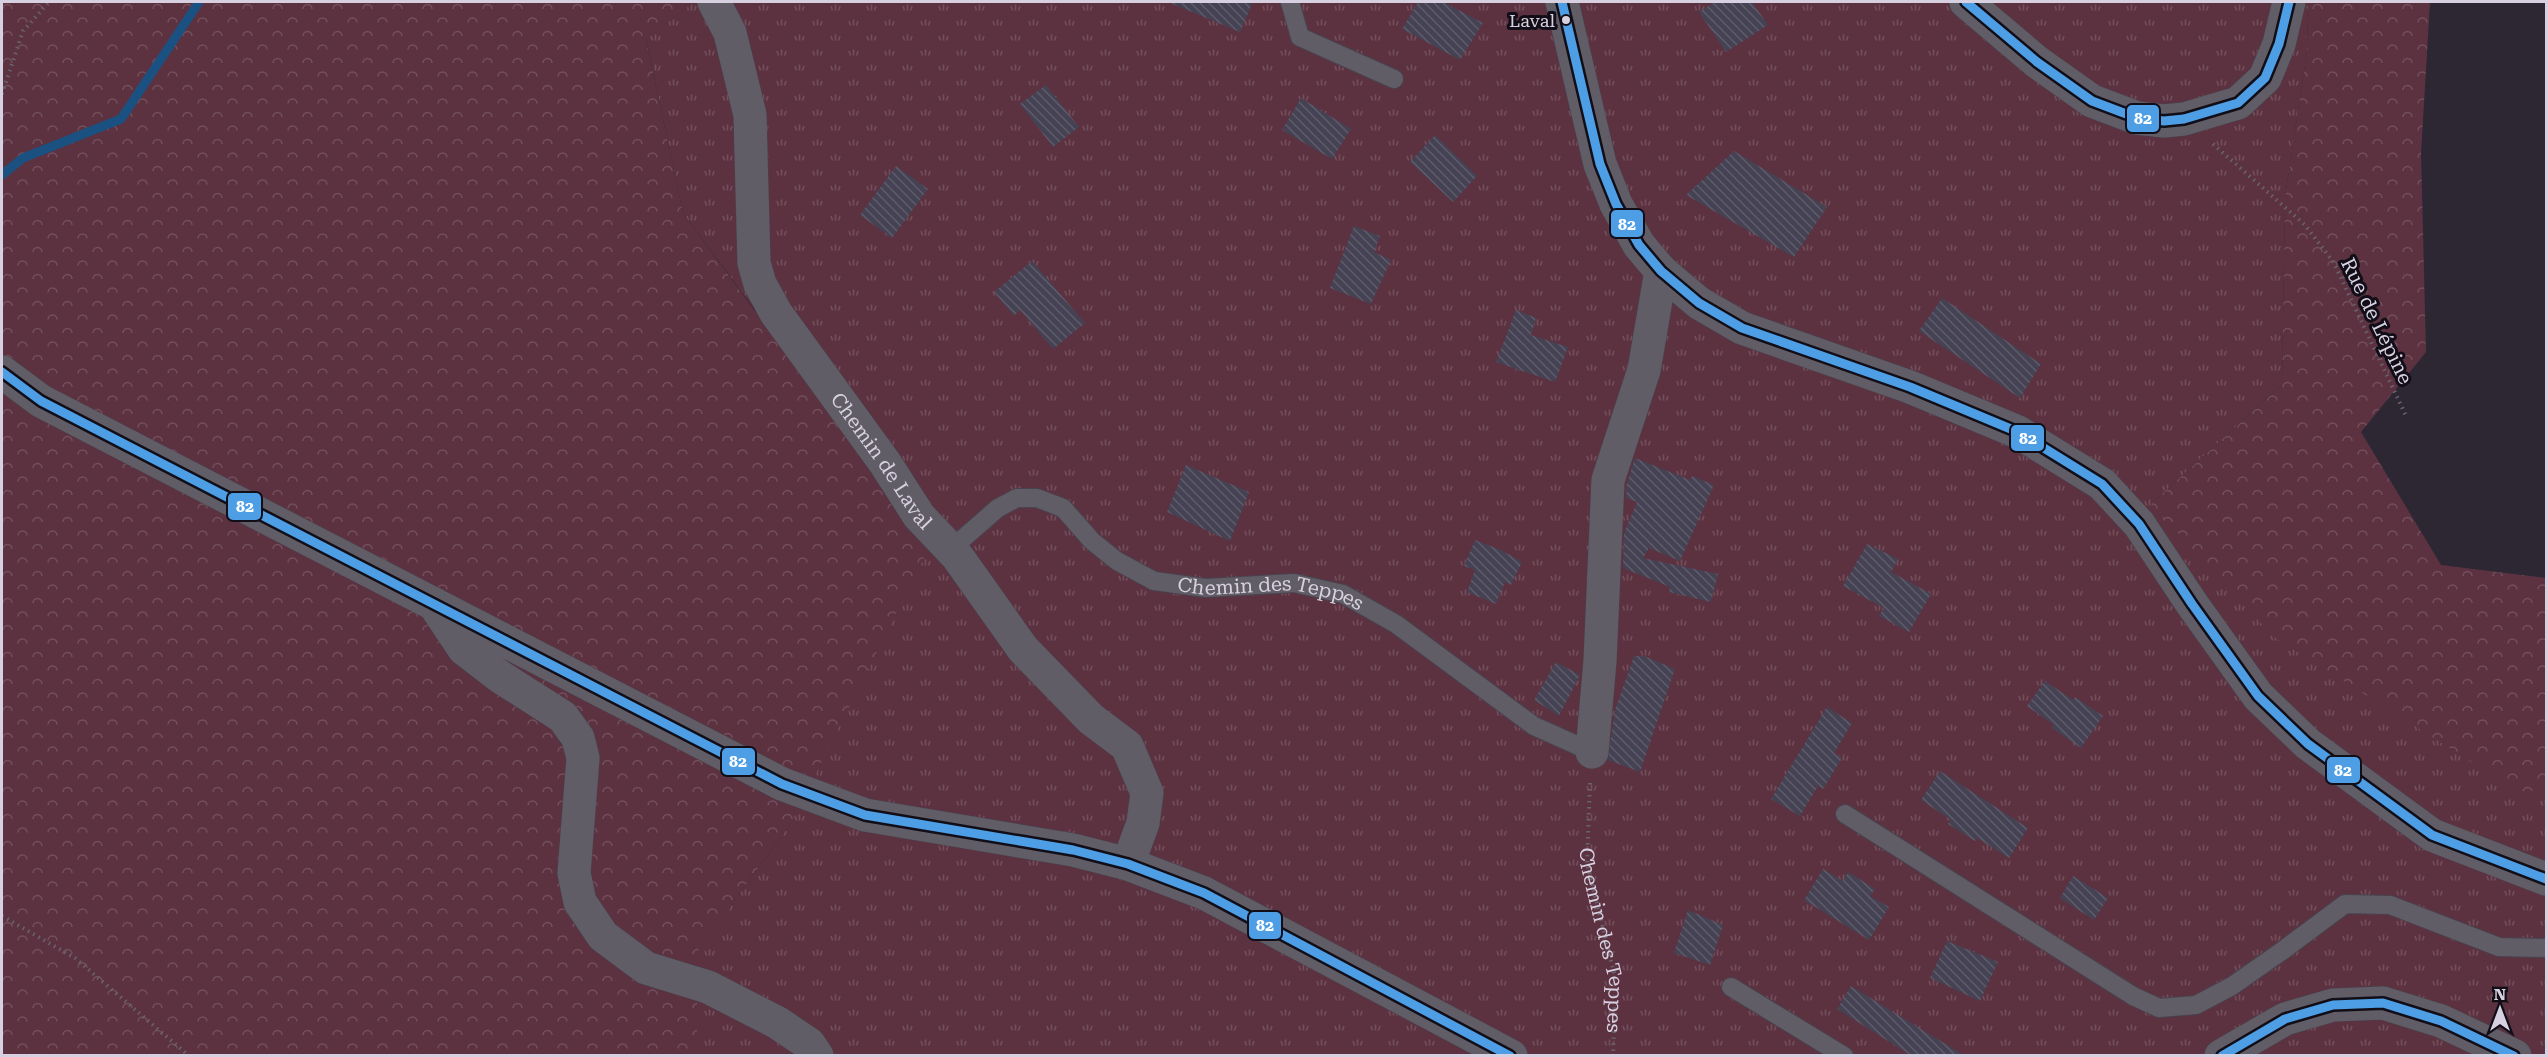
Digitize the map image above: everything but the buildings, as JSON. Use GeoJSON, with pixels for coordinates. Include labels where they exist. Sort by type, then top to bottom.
{"type":"FeatureCollection","features":[{"type":"Feature","properties":{"kind":"main road","name":"Chemin de Laval"},"geometry":{"type":"LineString","coordinates":[[714,2],[730,33],[750,115],[754,263],[760,284],[776,313],[885,463],[919,516],[951,549],[1023,649],[1090,719],[1127,746],[1147,793],[1143,823],[1128,864]]}},
{"type":"Feature","properties":{"kind":"main road"},"geometry":{"type":"LineString","coordinates":[[1562,2],[1600,164],[1616,204],[1639,245],[1661,271],[1699,303],[1742,328],[1910,387],[2018,432],[2102,484],[2139,524],[2192,604],[2258,696],[2308,744],[2432,835],[2547,879]]}},
{"type":"Feature","properties":{"kind":"main road"},"geometry":{"type":"LineString","coordinates":[[1966,2],[2037,62],[2092,101],[2137,118],[2164,121],[2184,119],[2238,103],[2265,78],[2279,44],[2289,2]]}},
{"type":"Feature","properties":{"kind":"main road"},"geometry":{"type":"LineString","coordinates":[[1592,752],[1600,661],[1608,480],[1644,370],[1661,271]]}},
{"type":"Feature","properties":{"kind":"main road"},"geometry":{"type":"LineString","coordinates":[[2,372],[41,401],[772,779],[865,815],[1073,850],[1128,864],[1204,892],[1511,1056]]}},
{"type":"Feature","properties":{"kind":"main road"},"geometry":{"type":"LineString","coordinates":[[434,604],[464,649],[498,676],[563,717],[578,738],[583,758],[574,873],[580,902],[603,936],[646,968],[708,987],[778,1023],[808,1044],[817,1056]]}},
{"type":"Feature","properties":{"kind":"main road"},"geometry":{"type":"LineString","coordinates":[[2221,1056],[2285,1019],[2333,1005],[2384,1003],[2440,1021],[2515,1056]]}},
{"type":"Feature","properties":{"kind":"lane"},"geometry":{"type":"LineString","coordinates":[[1290,2],[1300,37],[1394,79]]}},
{"type":"Feature","properties":{"kind":"lane","name":"Chemin des Teppes"},"geometry":{"type":"LineString","coordinates":[[951,549],[999,508],[1017,498],[1037,498],[1063,508],[1092,541],[1118,561],[1154,581],[1206,588],[1294,583],[1343,594],[1396,624],[1534,726],[1592,752]]}},
{"type":"Feature","properties":{"kind":"lane"},"geometry":{"type":"LineString","coordinates":[[1845,814],[2133,996],[2159,1008],[2196,1005],[2232,986],[2345,903],[2390,904],[2499,947],[2547,948]]}},
{"type":"Feature","properties":{"kind":"lane"},"geometry":{"type":"LineString","coordinates":[[1731,987],[1844,1056]]}},
{"type":"Feature","properties":{"kind":"path"},"geometry":{"type":"LineString","coordinates":[[2,94],[23,31],[49,2]]}},
{"type":"Feature","properties":{"kind":"path","name":"Rue de Lépine"},"geometry":{"type":"LineString","coordinates":[[2184,119],[2305,225],[2334,263],[2407,418]]}},
{"type":"Feature","properties":{"kind":"path","name":"Chemin des Teppes"},"geometry":{"type":"LineString","coordinates":[[1592,752],[1587,863],[1616,981],[1614,1056]]}},
{"type":"Feature","properties":{"kind":"path"},"geometry":{"type":"LineString","coordinates":[[2,916],[75,958],[189,1056]]}},
{"type":"Feature","properties":{"kind":"green space"},"geometry":{"type":"Polygon","coordinates":[[[2,2],[694,2],[646,39],[683,213],[929,548],[791,823],[697,952],[697,1055],[2,1056],[2,2]]]}},
{"type":"Feature","properties":{"kind":"green space"},"geometry":{"type":"Polygon","coordinates":[[[694,2],[2308,2],[2307,51],[2285,197],[2282,385],[2151,504],[2517,791],[2546,791],[2546,1055],[697,1055],[696,953],[791,823],[842,427],[683,213],[646,38],[694,2]]]}},
{"type":"Feature","properties":{"kind":"green space"},"geometry":{"type":"Polygon","coordinates":[[[2308,2],[2430,2],[2421,153],[2426,352],[2361,432],[2441,565],[2546,578],[2546,791],[2517,791],[2274,637],[2151,504],[2282,385],[2285,197],[2307,51],[2308,2]]]}},
{"type":"Feature","properties":{"kind":"waterway"},"geometry":{"type":"LineString","coordinates":[[2,175],[23,158],[121,119],[199,2]]}},
{"type":"Feature","properties":{"kind":"transit line","name":"82"},"geometry":{"type":"LineString","coordinates":[[1562,2],[1600,164],[1616,204],[1639,245],[1661,271],[1699,303],[1742,328],[1910,387],[2018,432],[2102,484],[2139,524],[2192,604],[2258,696],[2308,744],[2432,835],[2546,879]]}},
{"type":"Feature","properties":{"kind":"transit line","name":"82"},"geometry":{"type":"LineString","coordinates":[[1966,2],[2037,62],[2092,101],[2137,118],[2164,121],[2184,119],[2238,103],[2265,78],[2279,44],[2289,2]]}},
{"type":"Feature","properties":{"kind":"transit line","name":"82"},"geometry":{"type":"LineString","coordinates":[[2,372],[41,401],[782,784],[865,815],[1073,850],[1128,864],[1204,893],[1510,1056]]}},
{"type":"Feature","properties":{"kind":"transit line","name":"82"},"geometry":{"type":"LineString","coordinates":[[2222,1056],[2285,1019],[2333,1005],[2383,1003],[2441,1021],[2514,1056]]}},
{"type":"Feature","properties":{"kind":"place","name":"Laval"},"geometry":{"type":"Point","coordinates":[1566,20]}}]}
